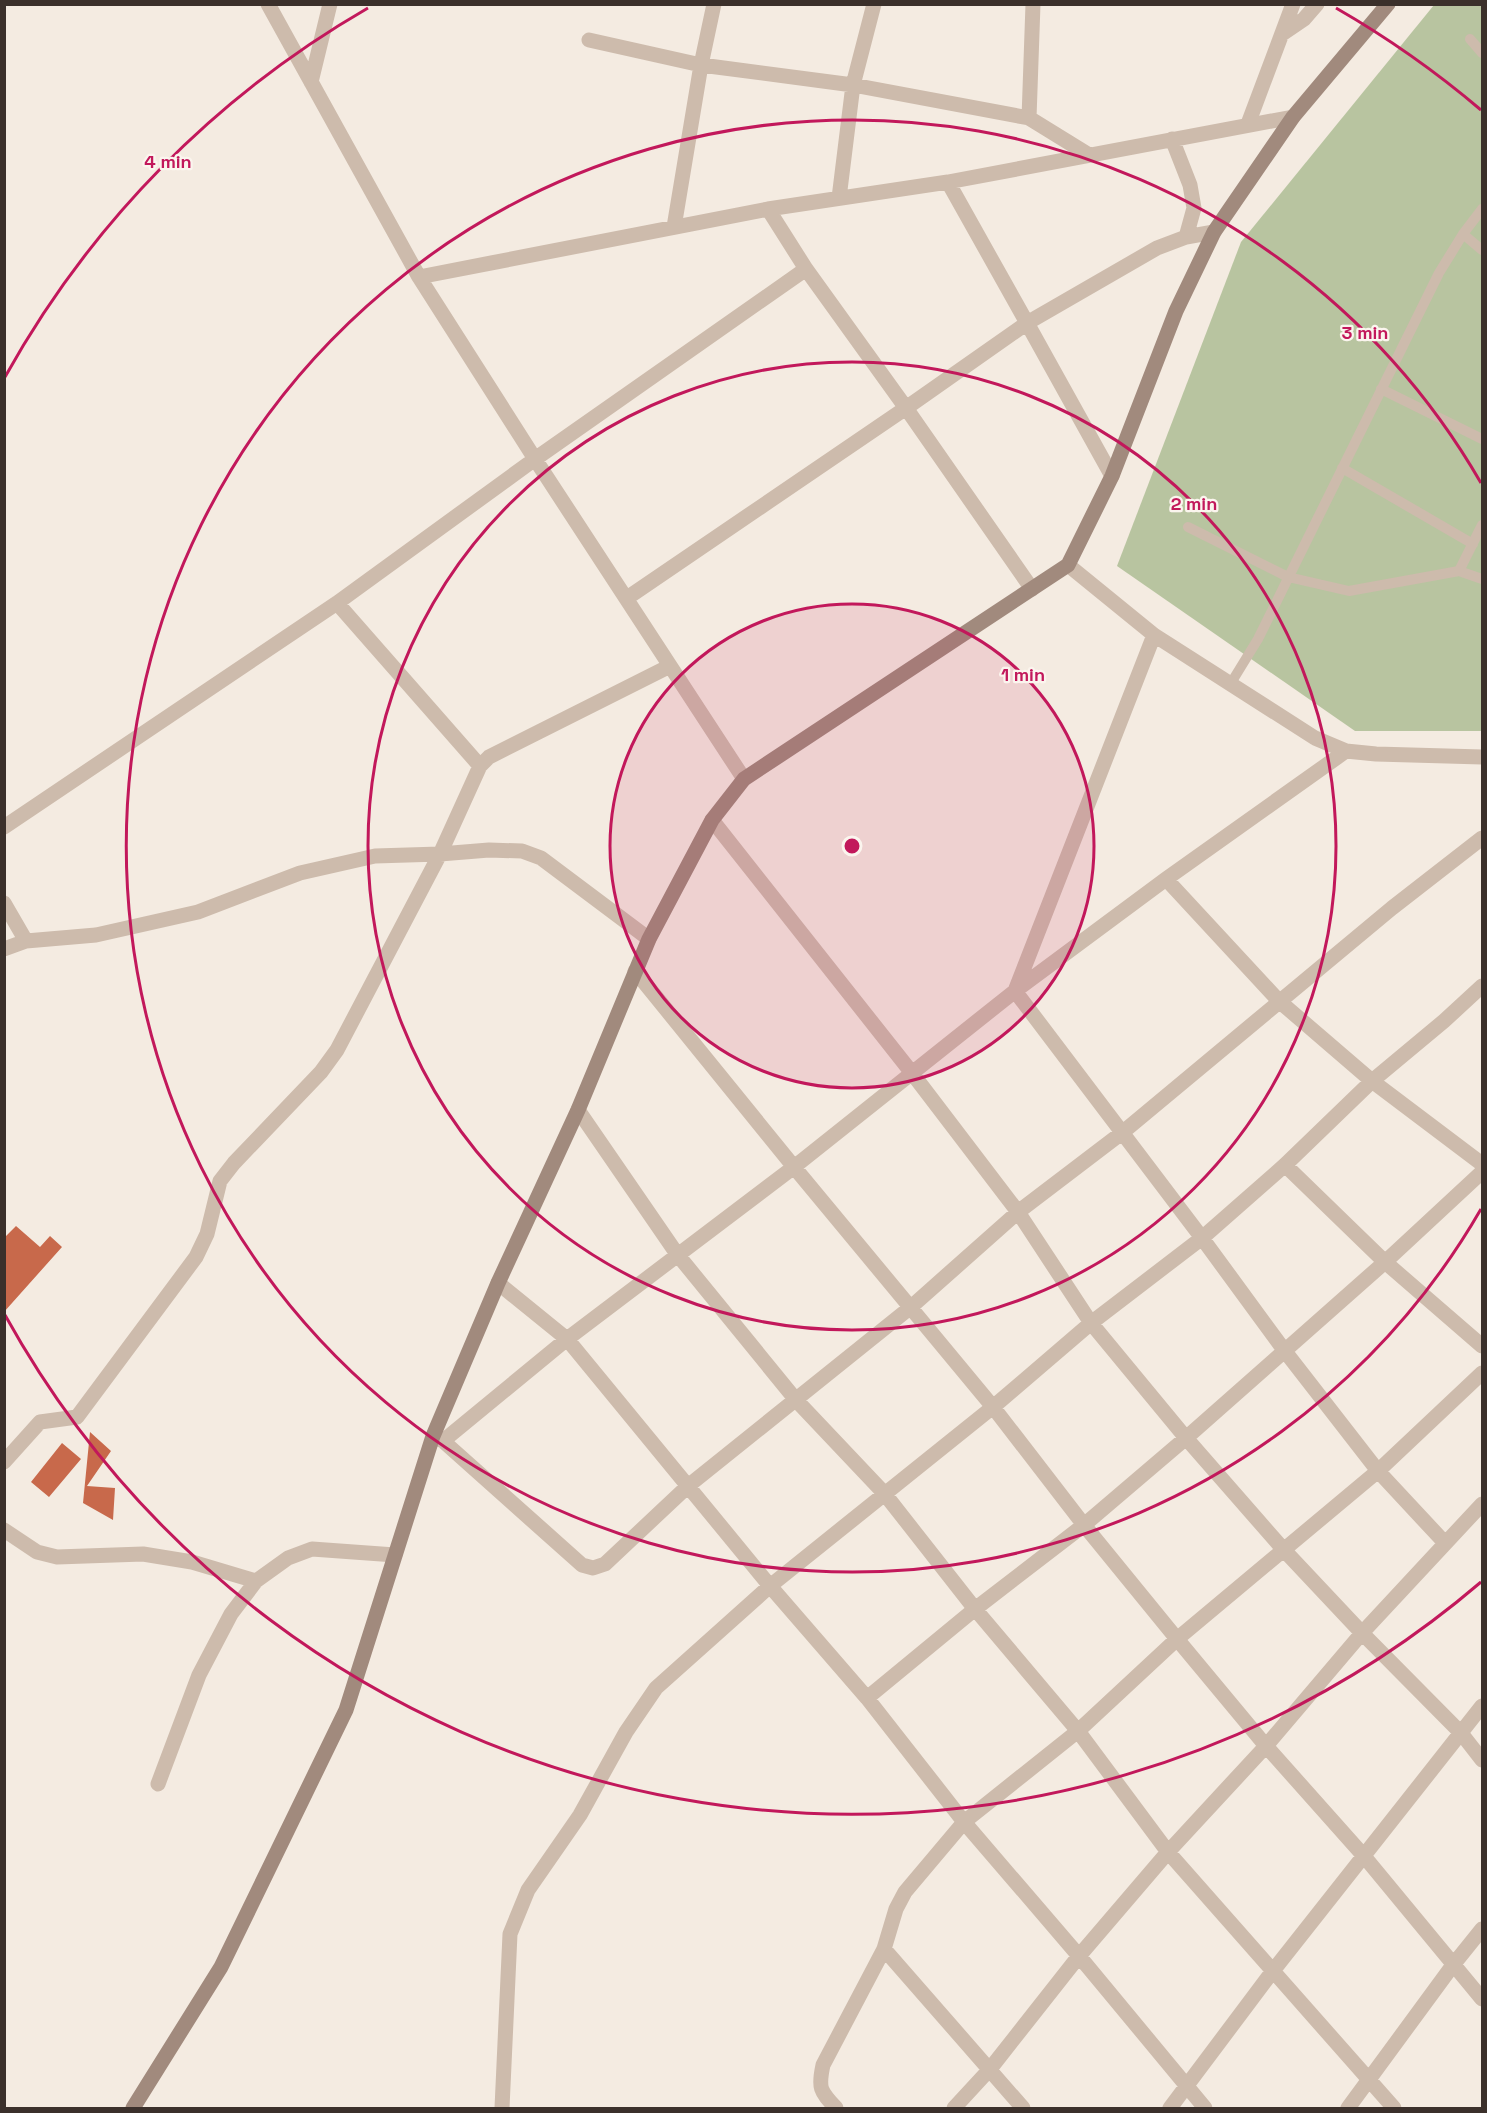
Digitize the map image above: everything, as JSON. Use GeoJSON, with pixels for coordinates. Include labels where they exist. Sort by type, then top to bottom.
{"type":"FeatureCollection","features":[{"type":"Feature","properties":{"kind":"street"},"geometry":{"type":"LineString","coordinates":[[268,4],[419,277],[744,779]]}},
{"type":"Feature","properties":{"kind":"street"},"geometry":{"type":"LineString","coordinates":[[311,82],[330,4]]}},
{"type":"Feature","properties":{"kind":"street"},"geometry":{"type":"LineString","coordinates":[[674,227],[701,65],[714,4]]}},
{"type":"Feature","properties":{"kind":"street"},"geometry":{"type":"LineString","coordinates":[[839,198],[853,85],[874,4]]}},
{"type":"Feature","properties":{"kind":"street"},"geometry":{"type":"LineString","coordinates":[[1029,118],[1033,4]]}},
{"type":"Feature","properties":{"kind":"street"},"geometry":{"type":"LineString","coordinates":[[1248,124],[1293,4]]}},
{"type":"Feature","properties":{"kind":"street"},"geometry":{"type":"LineString","coordinates":[[1282,34],[1304,20],[1317,4]]}},
{"type":"Feature","properties":{"kind":"street"},"geometry":{"type":"LineString","coordinates":[[133,2109],[221,1967],[341,1721],[395,1555],[498,1283],[578,1110],[649,939],[712,820],[744,779],[1068,566],[1112,476],[1176,310],[1214,232],[1293,117],[1389,4]]}},
{"type":"Feature","properties":{"kind":"street"},"geometry":{"type":"LineString","coordinates":[[589,40],[701,65],[853,85],[1029,118],[1089,155]]}},
{"type":"Feature","properties":{"kind":"street"},"geometry":{"type":"LineString","coordinates":[[419,277],[768,209],[948,182],[1293,117]]}},
{"type":"Feature","properties":{"kind":"street"},"geometry":{"type":"LineString","coordinates":[[1172,139],[1190,185],[1194,208],[1186,237]]}},
{"type":"Feature","properties":{"kind":"street"},"geometry":{"type":"LineString","coordinates":[[948,182],[1112,476]]}},
{"type":"Feature","properties":{"kind":"street"},"geometry":{"type":"LineString","coordinates":[[768,209],[806,269],[1032,589]]}},
{"type":"Feature","properties":{"kind":"street"},"geometry":{"type":"LineString","coordinates":[[627,598],[1028,322],[1157,248],[1186,237],[1214,232]]}},
{"type":"Feature","properties":{"kind":"street"},"geometry":{"type":"LineString","coordinates":[[4,826],[337,603],[536,459],[806,269]]}},
{"type":"Feature","properties":{"kind":"street"},"geometry":{"type":"LineString","coordinates":[[1068,566],[1154,635],[1316,738],[1346,751],[1482,757]]}},
{"type":"Feature","properties":{"kind":"street"},"geometry":{"type":"LineString","coordinates":[[337,603],[480,766]]}},
{"type":"Feature","properties":{"kind":"street"},"geometry":{"type":"LineString","coordinates":[[1015,991],[1154,635]]}},
{"type":"Feature","properties":{"kind":"street"},"geometry":{"type":"LineString","coordinates":[[4,1462],[40,1422],[77,1416],[86,1407],[196,1257],[207,1234],[220,1181],[234,1163],[321,1071],[337,1050],[440,854],[480,766],[489,757],[670,666]]}},
{"type":"Feature","properties":{"kind":"street"},"geometry":{"type":"LineString","coordinates":[[438,1438],[794,1167],[1015,991],[1166,879],[1346,751]]}},
{"type":"Feature","properties":{"kind":"street"},"geometry":{"type":"LineString","coordinates":[[712,820],[912,1073],[1018,1212],[1091,1323],[1186,1438],[1283,1549],[1461,1733],[1482,1760]]}},
{"type":"Feature","properties":{"kind":"street"},"geometry":{"type":"LineString","coordinates":[[438,1438],[582,1565],[593,1568],[605,1564],[688,1486],[911,1307],[1018,1212],[1123,1132],[1392,908],[1482,838]]}},
{"type":"Feature","properties":{"kind":"street"},"geometry":{"type":"LineString","coordinates":[[4,949],[26,941],[96,935],[198,912],[300,873],[375,856],[489,850],[522,851],[541,858],[649,939]]}},
{"type":"Feature","properties":{"kind":"street"},"geometry":{"type":"LineString","coordinates":[[1166,879],[1279,1001],[1372,1081],[1482,1164]]}},
{"type":"Feature","properties":{"kind":"street"},"geometry":{"type":"LineString","coordinates":[[4,903],[26,941]]}},
{"type":"Feature","properties":{"kind":"street"},"geometry":{"type":"LineString","coordinates":[[635,971],[993,1407],[1177,1640],[1266,1746],[1363,1855],[1482,1999]]}},
{"type":"Feature","properties":{"kind":"street"},"geometry":{"type":"LineString","coordinates":[[502,2109],[510,1934],[528,1890],[580,1815],[626,1732],[656,1688],[770,1586],[993,1407],[1091,1323],[1202,1238],[1285,1165],[1372,1081],[1482,986]]}},
{"type":"Feature","properties":{"kind":"street"},"geometry":{"type":"LineString","coordinates":[[1015,991],[1123,1132],[1284,1350],[1378,1471],[1445,1543]]}},
{"type":"Feature","properties":{"kind":"street"},"geometry":{"type":"LineString","coordinates":[[578,1110],[677,1254],[796,1400],[884,1493],[975,1609],[1078,1731],[1168,1852],[1394,2109]]}},
{"type":"Feature","properties":{"kind":"street"},"geometry":{"type":"LineString","coordinates":[[1285,1165],[1385,1262],[1482,1346]]}},
{"type":"Feature","properties":{"kind":"street"},"geometry":{"type":"LineString","coordinates":[[867,1698],[975,1609],[1084,1525],[1186,1438],[1385,1262],[1482,1172]]}},
{"type":"Feature","properties":{"kind":"street"},"geometry":{"type":"LineString","coordinates":[[498,1283],[567,1339],[770,1586],[867,1698],[964,1822],[1079,1956],[1205,2109]]}},
{"type":"Feature","properties":{"kind":"street"},"geometry":{"type":"LineString","coordinates":[[836,2109],[825,2097],[819,2083],[823,2064],[884,1949],[896,1909],[905,1892],[964,1822],[1078,1731],[1177,1640],[1378,1471],[1482,1373]]}},
{"type":"Feature","properties":{"kind":"street"},"geometry":{"type":"LineString","coordinates":[[954,2109],[990,2068],[1079,1956],[1168,1852],[1266,1746],[1362,1633],[1482,1504]]}},
{"type":"Feature","properties":{"kind":"street"},"geometry":{"type":"LineString","coordinates":[[4,1530],[37,1552],[57,1557],[143,1554],[192,1562],[256,1581]]}},
{"type":"Feature","properties":{"kind":"street"},"geometry":{"type":"LineString","coordinates":[[158,1784],[199,1675],[231,1614],[256,1581],[288,1558],[312,1549],[395,1555]]}},
{"type":"Feature","properties":{"kind":"street"},"geometry":{"type":"LineString","coordinates":[[1170,2109],[1272,1972],[1482,1706]]}},
{"type":"Feature","properties":{"kind":"street"},"geometry":{"type":"LineString","coordinates":[[1348,2109],[1367,2080],[1482,1929]]}},
{"type":"Feature","properties":{"kind":"street"},"geometry":{"type":"LineString","coordinates":[[884,1949],[990,2068],[1023,2109]]}},
{"type":"Feature","properties":{"kind":"lane"},"geometry":{"type":"LineString","coordinates":[[1470,39],[1482,53]]}},
{"type":"Feature","properties":{"kind":"lane"},"geometry":{"type":"LineString","coordinates":[[1231,683],[1258,639],[1439,273],[1463,234],[1482,209]]}},
{"type":"Feature","properties":{"kind":"lane"},"geometry":{"type":"LineString","coordinates":[[1463,234],[1482,250]]}},
{"type":"Feature","properties":{"kind":"lane"},"geometry":{"type":"LineString","coordinates":[[1381,389],[1482,439]]}},
{"type":"Feature","properties":{"kind":"lane"},"geometry":{"type":"LineString","coordinates":[[1342,468],[1473,544]]}},
{"type":"Feature","properties":{"kind":"lane"},"geometry":{"type":"LineString","coordinates":[[1459,571],[1482,525]]}},
{"type":"Feature","properties":{"kind":"lane"},"geometry":{"type":"LineString","coordinates":[[1188,527],[1288,577],[1350,591],[1459,571],[1482,579]]}},
{"type":"Feature","properties":{"kind":"green space"},"geometry":{"type":"Polygon","coordinates":[[[1434,5],[1482,5],[1482,731],[1355,731],[1117,566],[1241,242],[1434,5]]]}},
{"type":"Feature","properties":{"kind":"building"},"geometry":{"type":"Polygon","coordinates":[[[16,1226],[40,1247],[50,1236],[62,1247],[4,1312],[4,1238],[16,1226]]]}},
{"type":"Feature","properties":{"kind":"building"},"geometry":{"type":"Polygon","coordinates":[[[90,1432],[111,1451],[87,1486],[115,1488],[113,1520],[83,1503],[90,1432]]]}},
{"type":"Feature","properties":{"kind":"building"},"geometry":{"type":"Polygon","coordinates":[[[62,1443],[81,1459],[49,1497],[31,1482],[62,1443]]]}}]}
